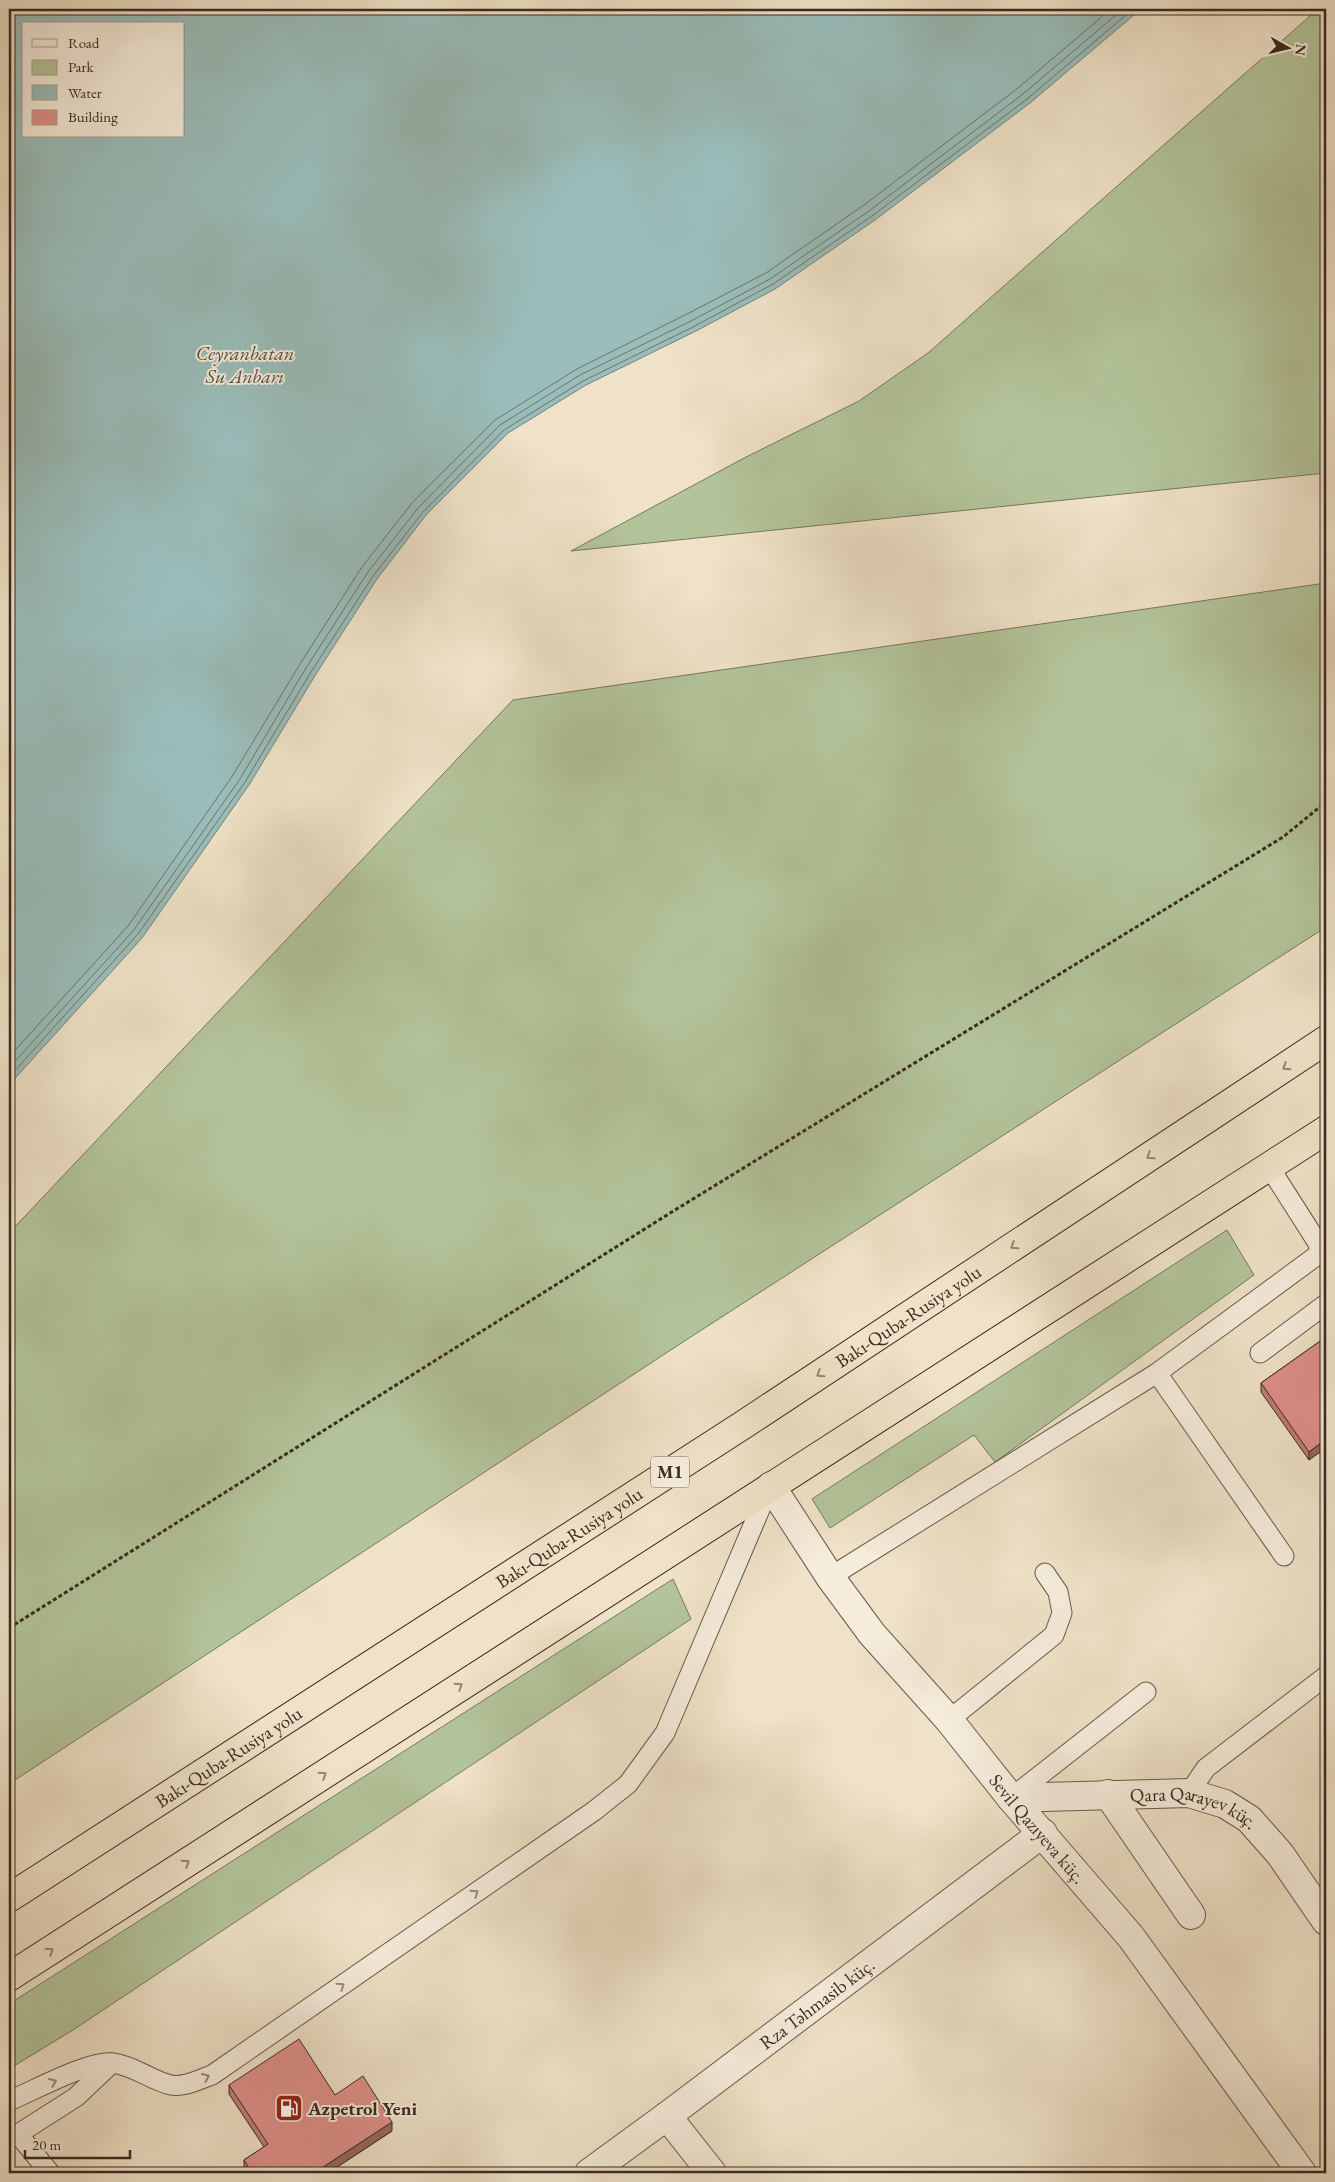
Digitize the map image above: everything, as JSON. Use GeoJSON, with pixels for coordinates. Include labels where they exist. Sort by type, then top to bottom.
{"type":"FeatureCollection","features":[{"type":"Feature","properties":{"kind":"highway","name":"Bakı-Quba-Rusiya yolu"},"geometry":{"type":"LineString","coordinates":[[9,1898],[743,1425],[1326,1040]]}},
{"type":"Feature","properties":{"kind":"highway"},"geometry":{"type":"LineString","coordinates":[[9,1977],[770,1486],[1270,1168],[1326,1130]]}},
{"type":"Feature","properties":{"kind":"street","name":"Sevil Qazıyeva küç."},"geometry":{"type":"LineString","coordinates":[[770,1486],[830,1577],[872,1634],[949,1720],[1011,1798],[1132,1937],[1302,2173]]}},
{"type":"Feature","properties":{"kind":"street","name":"Qara Qarayev küç."},"geometry":{"type":"LineString","coordinates":[[1011,1798],[1189,1793],[1225,1804],[1249,1819],[1280,1854],[1326,1921]]}},
{"type":"Feature","properties":{"kind":"street"},"geometry":{"type":"LineString","coordinates":[[1108,1794],[1191,1915]]}},
{"type":"Feature","properties":{"kind":"street","name":"Rza Təhmasib küç."},"geometry":{"type":"LineString","coordinates":[[589,2173],[1043,1833]]}},
{"type":"Feature","properties":{"kind":"street"},"geometry":{"type":"LineString","coordinates":[[667,2116],[712,2173]]}},
{"type":"Feature","properties":{"kind":"lane"},"geometry":{"type":"LineString","coordinates":[[830,1577],[1157,1372],[1325,1252],[1270,1168]]}},
{"type":"Feature","properties":{"kind":"lane"},"geometry":{"type":"LineString","coordinates":[[1260,1353],[1326,1304]]}},
{"type":"Feature","properties":{"kind":"lane"},"geometry":{"type":"LineString","coordinates":[[1157,1372],[1284,1556]]}},
{"type":"Feature","properties":{"kind":"lane"},"geometry":{"type":"LineString","coordinates":[[9,2101],[91,2065],[112,2063],[133,2068],[172,2086],[188,2084],[212,2075],[594,1811],[628,1784],[665,1733],[770,1486]]}},
{"type":"Feature","properties":{"kind":"lane"},"geometry":{"type":"LineString","coordinates":[[949,1720],[1054,1635],[1062,1614],[1058,1592],[1045,1573]]}},
{"type":"Feature","properties":{"kind":"lane"},"geometry":{"type":"LineString","coordinates":[[1189,1793],[1206,1768],[1326,1676]]}},
{"type":"Feature","properties":{"kind":"lane"},"geometry":{"type":"LineString","coordinates":[[1011,1798],[1146,1692]]}},
{"type":"Feature","properties":{"kind":"lane"},"geometry":{"type":"LineString","coordinates":[[50,2173],[14,2136],[76,2097],[112,2063]]}},
{"type":"Feature","properties":{"kind":"path"},"geometry":{"type":"LineString","coordinates":[[9,1628],[667,1215],[1283,837],[1326,802]]}},
{"type":"Feature","properties":{"kind":"green space"},"geometry":{"type":"Polygon","coordinates":[[[1318,9],[1326,9],[1326,473],[571,551],[746,457],[859,401],[928,353],[1318,9]]]}},
{"type":"Feature","properties":{"kind":"green space"},"geometry":{"type":"Polygon","coordinates":[[[1326,583],[1326,927],[686,1340],[9,1784],[9,1233],[513,700],[1326,583]]]}},
{"type":"Feature","properties":{"kind":"green space"},"geometry":{"type":"Polygon","coordinates":[[[1227,1230],[1254,1275],[995,1462],[974,1435],[830,1528],[812,1499],[1227,1230]]]}},
{"type":"Feature","properties":{"kind":"green space"},"geometry":{"type":"Polygon","coordinates":[[[673,1579],[691,1619],[73,2030],[9,2069],[9,2004],[673,1579]]]}},
{"type":"Feature","properties":{"kind":"water","name":"Ceyranbatan Su Anbarı"},"geometry":{"type":"Polygon","coordinates":[[[9,9],[1141,9],[1030,103],[875,220],[775,289],[696,331],[586,385],[508,433],[426,515],[377,579],[316,674],[249,785],[142,938],[9,1085],[9,9]]]}},
{"type":"Feature","properties":{"kind":"building"},"geometry":{"type":"Polygon","coordinates":[[[1326,1337],[1326,1439],[1309,1452],[1261,1383],[1326,1337]]]}},
{"type":"Feature","properties":{"kind":"building"},"geometry":{"type":"Polygon","coordinates":[[[299,2039],[335,2095],[363,2076],[392,2122],[314,2173],[252,2173],[244,2160],[268,2144],[229,2085],[299,2039]]]}},
{"type":"Feature","properties":{"kind":"place","name":"Azpetrol Yeni"},"geometry":{"type":"Point","coordinates":[289,2108]}}]}
